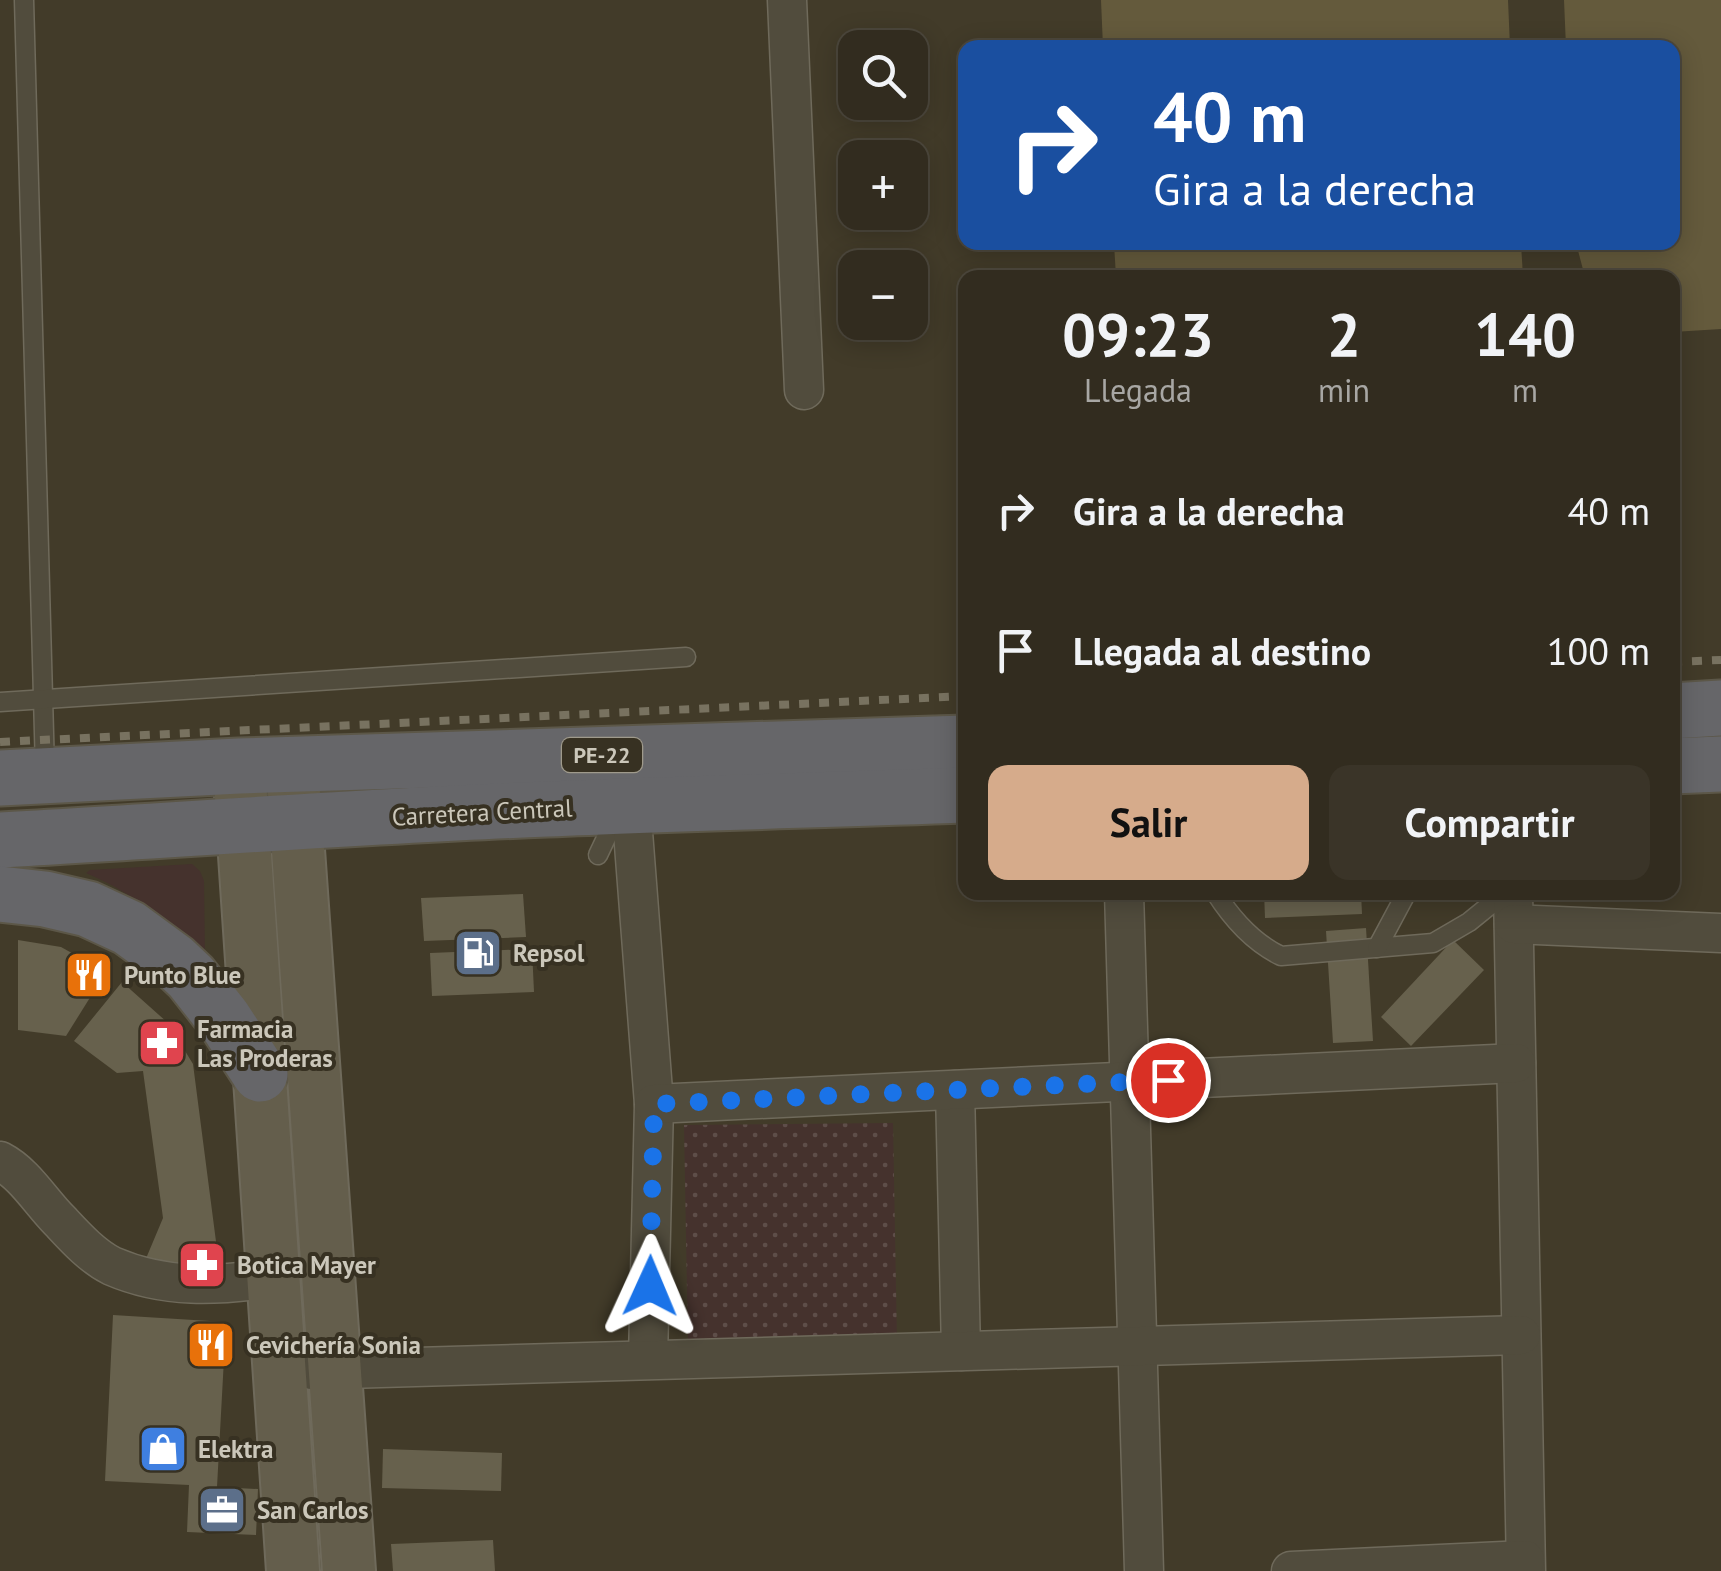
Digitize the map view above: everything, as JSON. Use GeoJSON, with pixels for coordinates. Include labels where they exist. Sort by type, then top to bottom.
{"type":"FeatureCollection","features":[{"type":"Feature","properties":{"kind":"highway"},"geometry":{"type":"LineString","coordinates":[[1680,710],[1721,708]]}},
{"type":"Feature","properties":{"kind":"highway","name":"Carretera Central"},"geometry":{"type":"LineString","coordinates":[[23,777],[958,743]]}},
{"type":"Feature","properties":{"kind":"highway"},"geometry":{"type":"LineString","coordinates":[[1680,766],[1721,764]]}},
{"type":"Feature","properties":{"kind":"highway","name":"Carretera Central"},"geometry":{"type":"LineString","coordinates":[[0,840],[626,806],[958,796]]}},
{"type":"Feature","properties":{"kind":"highway"},"geometry":{"type":"LineString","coordinates":[[0,894],[88,908],[129,928],[191,977],[260,1074]]}},
{"type":"Feature","properties":{"kind":"main road"},"geometry":{"type":"LineString","coordinates":[[266,766],[269,824],[336,1368],[349,1571]]}},
{"type":"Feature","properties":{"kind":"main road"},"geometry":{"type":"LineString","coordinates":[[269,824],[260,1074],[293,1571]]}},
{"type":"Feature","properties":{"kind":"street"},"geometry":{"type":"LineString","coordinates":[[787,0],[804,390]]}},
{"type":"Feature","properties":{"kind":"street"},"geometry":{"type":"LineString","coordinates":[[626,806],[654,1104],[648,1359]]}},
{"type":"Feature","properties":{"kind":"street"},"geometry":{"type":"LineString","coordinates":[[1124,900],[1144,1571]]}},
{"type":"Feature","properties":{"kind":"street"},"geometry":{"type":"LineString","coordinates":[[1292,1571],[1526,1566],[1511,903],[1721,933]]}},
{"type":"Feature","properties":{"kind":"street"},"geometry":{"type":"LineString","coordinates":[[654,1104],[1516,1064]]}},
{"type":"Feature","properties":{"kind":"street"},"geometry":{"type":"LineString","coordinates":[[955,1090],[961,1351]]}},
{"type":"Feature","properties":{"kind":"street"},"geometry":{"type":"LineString","coordinates":[[0,1161],[20,1174],[82,1244],[110,1265],[187,1285],[224,1285],[272,1278]]}},
{"type":"Feature","properties":{"kind":"street"},"geometry":{"type":"LineString","coordinates":[[280,1372],[1521,1336]]}},
{"type":"Feature","properties":{"kind":"lane"},"geometry":{"type":"LineString","coordinates":[[23,777],[43,698],[24,0]]}},
{"type":"Feature","properties":{"kind":"lane"},"geometry":{"type":"LineString","coordinates":[[0,702],[686,657]]}},
{"type":"Feature","properties":{"kind":"lane"},"geometry":{"type":"LineString","coordinates":[[598,855],[626,806]]}},
{"type":"Feature","properties":{"kind":"lane"},"geometry":{"type":"LineString","coordinates":[[1219,900],[1230,916],[1262,946],[1281,956],[1433,943],[1511,903]]}},
{"type":"Feature","properties":{"kind":"lane"},"geometry":{"type":"LineString","coordinates":[[1377,948],[1402,900]]}},
{"type":"Feature","properties":{"kind":"shaded area"},"geometry":{"type":"Polygon","coordinates":[[[1101,0],[1508,0],[1510,40],[1103,40],[1101,0]]]}},
{"type":"Feature","properties":{"kind":"shaded area"},"geometry":{"type":"Polygon","coordinates":[[[1564,0],[1721,0],[1721,329],[1680,332],[1680,270],[1583,270],[1578,250],[1680,250],[1680,40],[1566,40],[1564,0]]]}},
{"type":"Feature","properties":{"kind":"shaded area"},"geometry":{"type":"Polygon","coordinates":[[[1114,250],[1521,250],[1523,270],[1116,270],[1114,250]]]}},
{"type":"Feature","properties":{"kind":"shaded area"},"geometry":{"type":"Polygon","coordinates":[[[192,864],[204,881],[205,959],[150,910],[86,873],[90,870],[192,864]]]}},
{"type":"Feature","properties":{"kind":"shaded area"},"geometry":{"type":"Polygon","coordinates":[[[893,1123],[897,1343],[688,1346],[684,1125],[893,1123]]]}},
{"type":"Feature","properties":{"kind":"building"},"geometry":{"type":"Polygon","coordinates":[[[523,894],[526,937],[424,941],[421,898],[523,894]]]}},
{"type":"Feature","properties":{"kind":"building"},"geometry":{"type":"Polygon","coordinates":[[[1264,900],[1361,900],[1362,914],[1265,918],[1264,900]]]}},
{"type":"Feature","properties":{"kind":"building"},"geometry":{"type":"Polygon","coordinates":[[[1366,928],[1373,1041],[1333,1043],[1326,931],[1366,928]]]}},
{"type":"Feature","properties":{"kind":"building"},"geometry":{"type":"Polygon","coordinates":[[[18,940],[61,947],[106,972],[66,1036],[18,1030],[18,940]]]}},
{"type":"Feature","properties":{"kind":"building"},"geometry":{"type":"Polygon","coordinates":[[[1453,940],[1484,970],[1411,1046],[1381,1017],[1453,940]]]}},
{"type":"Feature","properties":{"kind":"building"},"geometry":{"type":"Polygon","coordinates":[[[532,949],[534,992],[432,996],[430,953],[532,949]]]}},
{"type":"Feature","properties":{"kind":"building"},"geometry":{"type":"Polygon","coordinates":[[[122,982],[168,1023],[193,1064],[221,1280],[142,1268],[163,1218],[143,1071],[117,1073],[74,1041],[122,982]]]}},
{"type":"Feature","properties":{"kind":"building"},"geometry":{"type":"Polygon","coordinates":[[[113,1315],[226,1322],[217,1487],[258,1489],[256,1535],[187,1532],[189,1485],[105,1481],[113,1315]]]}},
{"type":"Feature","properties":{"kind":"building"},"geometry":{"type":"Polygon","coordinates":[[[383,1449],[502,1453],[501,1491],[382,1488],[383,1449]]]}},
{"type":"Feature","properties":{"kind":"building"},"geometry":{"type":"Polygon","coordinates":[[[493,1540],[495,1571],[393,1571],[391,1544],[493,1540]]]}},
{"type":"Feature","properties":{"kind":"railway"},"geometry":{"type":"LineString","coordinates":[[1680,662],[1721,660]]}},
{"type":"Feature","properties":{"kind":"railway"},"geometry":{"type":"LineString","coordinates":[[0,742],[958,696]]}},
{"type":"Feature","properties":{"kind":"place","name":"Repsol"},"geometry":{"type":"Point","coordinates":[478,953]}},
{"type":"Feature","properties":{"kind":"place","name":"Punto Blue"},"geometry":{"type":"Point","coordinates":[89,975]}},
{"type":"Feature","properties":{"kind":"place","name":"Farmacia Las Proderas"},"geometry":{"type":"Point","coordinates":[162,1043]}},
{"type":"Feature","properties":{"kind":"place","name":"Botica Mayer"},"geometry":{"type":"Point","coordinates":[202,1265]}},
{"type":"Feature","properties":{"kind":"place","name":"Cevichería Sonia"},"geometry":{"type":"Point","coordinates":[211,1345]}},
{"type":"Feature","properties":{"kind":"place","name":"Elektra"},"geometry":{"type":"Point","coordinates":[163,1449]}},
{"type":"Feature","properties":{"kind":"place","name":"San Carlos"},"geometry":{"type":"Point","coordinates":[222,1510]}},
{"type":"Feature","properties":{"kind":"route"},"geometry":{"type":"LineString","coordinates":[[650,1286],[654,1104],[1168,1080]]}}]}
